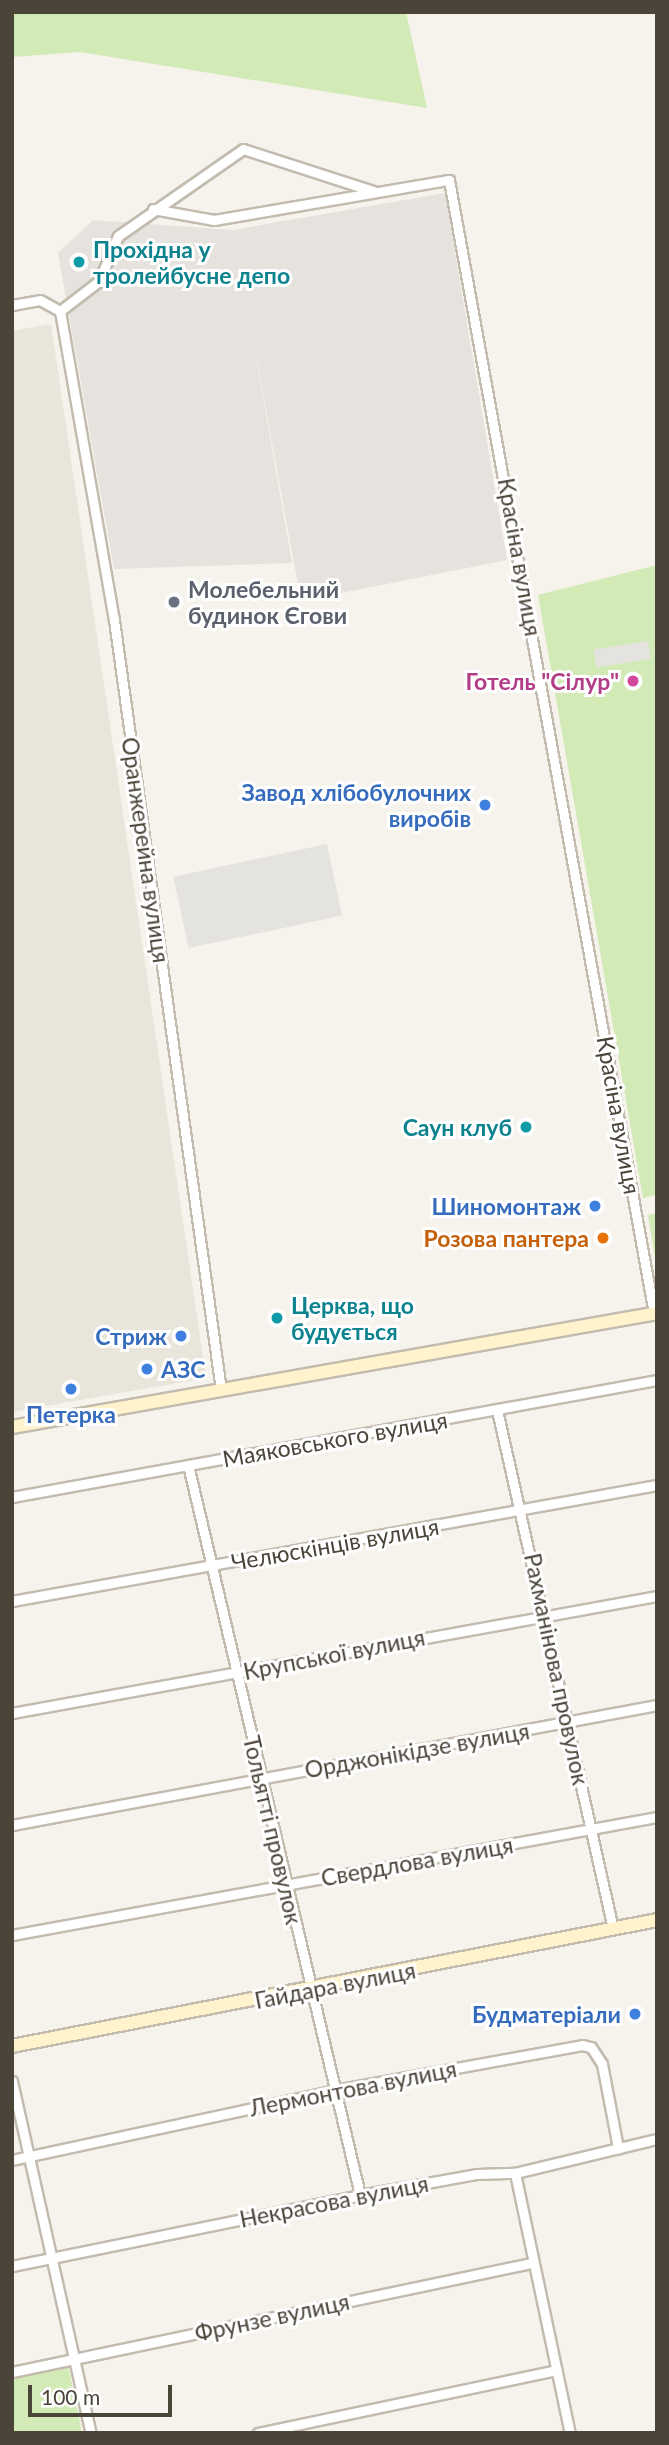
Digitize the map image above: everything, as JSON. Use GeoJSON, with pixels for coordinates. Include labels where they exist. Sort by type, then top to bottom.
{"type":"FeatureCollection","features":[{"type":"Feature","properties":{"kind":"street"},"geometry":{"type":"LineString","coordinates":[[12,305],[40,300],[60,310],[99,281],[118,236],[153,209],[243,149],[376,192]]}},
{"type":"Feature","properties":{"kind":"street","name":"Красіна вулиця"},"geometry":{"type":"LineString","coordinates":[[153,209],[214,220],[449,180],[655,1314]]}},
{"type":"Feature","properties":{"kind":"street","name":"Оранжерейна вулиця"},"geometry":{"type":"LineString","coordinates":[[60,310],[114,620],[221,1390]]}},
{"type":"Feature","properties":{"kind":"street"},"geometry":{"type":"LineString","coordinates":[[12,1427],[655,1314]]}},
{"type":"Feature","properties":{"kind":"street","name":"Маяковського вулиця"},"geometry":{"type":"LineString","coordinates":[[12,1497],[657,1380]]}},
{"type":"Feature","properties":{"kind":"street","name":"Рахманінова провулок"},"geometry":{"type":"LineString","coordinates":[[496,1410],[546,1616],[613,1929]]}},
{"type":"Feature","properties":{"kind":"street","name":"Тольятті провулок"},"geometry":{"type":"LineString","coordinates":[[188,1465],[285,1886],[360,2194]]}},
{"type":"Feature","properties":{"kind":"street","name":"Челюскінців вулиця"},"geometry":{"type":"LineString","coordinates":[[12,1601],[657,1485]]}},
{"type":"Feature","properties":{"kind":"street","name":"Крупської вулиця"},"geometry":{"type":"LineString","coordinates":[[12,1713],[657,1596]]}},
{"type":"Feature","properties":{"kind":"street","name":"Орджонікідзе вулиця"},"geometry":{"type":"LineString","coordinates":[[12,1825],[657,1705]]}},
{"type":"Feature","properties":{"kind":"street","name":"Свердлова вулиця"},"geometry":{"type":"LineString","coordinates":[[12,1935],[657,1817]]}},
{"type":"Feature","properties":{"kind":"street","name":"Гайдара вулиця"},"geometry":{"type":"LineString","coordinates":[[12,2046],[310,1991],[657,1920]]}},
{"type":"Feature","properties":{"kind":"street","name":"Лермонтова вулиця"},"geometry":{"type":"LineString","coordinates":[[12,2160],[335,2090],[583,2045],[591,2047],[602,2064],[618,2148]]}},
{"type":"Feature","properties":{"kind":"street"},"geometry":{"type":"LineString","coordinates":[[12,2081],[90,2433]]}},
{"type":"Feature","properties":{"kind":"street","name":"Некрасова вулиця"},"geometry":{"type":"LineString","coordinates":[[12,2266],[360,2194],[477,2174],[515,2173],[657,2139]]}},
{"type":"Feature","properties":{"kind":"street"},"geometry":{"type":"LineString","coordinates":[[515,2173],[531,2263],[570,2433]]}},
{"type":"Feature","properties":{"kind":"street","name":"Фрунзе вулиця"},"geometry":{"type":"LineString","coordinates":[[12,2372],[531,2263]]}},
{"type":"Feature","properties":{"kind":"street"},"geometry":{"type":"LineString","coordinates":[[258,2433],[555,2370]]}},
{"type":"Feature","properties":{"kind":"shaded area"},"geometry":{"type":"Polygon","coordinates":[[[445,193],[507,560],[301,601],[249,317],[292,563],[114,569],[58,253],[93,220],[233,230],[445,193]]]}},
{"type":"Feature","properties":{"kind":"shaded area"},"geometry":{"type":"Polygon","coordinates":[[[51,324],[206,1378],[12,1412],[12,331],[51,324]]]}},
{"type":"Feature","properties":{"kind":"shaded area"},"geometry":{"type":"Polygon","coordinates":[[[648,641],[651,659],[596,667],[594,650],[648,641]]]}},
{"type":"Feature","properties":{"kind":"shaded area"},"geometry":{"type":"Polygon","coordinates":[[[327,844],[342,915],[189,948],[173,877],[327,844]]]}},
{"type":"Feature","properties":{"kind":"green space"},"geometry":{"type":"Polygon","coordinates":[[[12,12],[406,12],[427,108],[80,52],[12,57],[12,12]]]}},
{"type":"Feature","properties":{"kind":"green space"},"geometry":{"type":"Polygon","coordinates":[[[657,565],[657,1195],[643,1198],[538,595],[657,565]]]}},
{"type":"Feature","properties":{"kind":"green space"},"geometry":{"type":"Polygon","coordinates":[[[657,1213],[657,1270],[648,1215],[657,1213]]]}},
{"type":"Feature","properties":{"kind":"green space"},"geometry":{"type":"Polygon","coordinates":[[[68,2364],[82,2433],[12,2433],[12,2376],[68,2364]]]}},
{"type":"Feature","properties":{"kind":"place","name":"Прохідна у тролейбусне депо"},"geometry":{"type":"Point","coordinates":[79,262]}},
{"type":"Feature","properties":{"kind":"place","name":"Молебельний будинок Єгови"},"geometry":{"type":"Point","coordinates":[174,602]}},
{"type":"Feature","properties":{"kind":"place","name":"Готель \"Сілур\""},"geometry":{"type":"Point","coordinates":[633,681]}},
{"type":"Feature","properties":{"kind":"place","name":"Завод хлібобулочних виробів"},"geometry":{"type":"Point","coordinates":[485,805]}},
{"type":"Feature","properties":{"kind":"place","name":"Саун клуб"},"geometry":{"type":"Point","coordinates":[526,1127]}},
{"type":"Feature","properties":{"kind":"place","name":"Шиномонтаж"},"geometry":{"type":"Point","coordinates":[595,1206]}},
{"type":"Feature","properties":{"kind":"place","name":"Розова пантера"},"geometry":{"type":"Point","coordinates":[603,1238]}},
{"type":"Feature","properties":{"kind":"place","name":"Церква, що будується"},"geometry":{"type":"Point","coordinates":[277,1318]}},
{"type":"Feature","properties":{"kind":"place","name":"Стриж"},"geometry":{"type":"Point","coordinates":[181,1336]}},
{"type":"Feature","properties":{"kind":"place","name":"АЗС"},"geometry":{"type":"Point","coordinates":[147,1369]}},
{"type":"Feature","properties":{"kind":"place","name":"Петерка"},"geometry":{"type":"Point","coordinates":[71,1389]}},
{"type":"Feature","properties":{"kind":"place","name":"Будматеріали"},"geometry":{"type":"Point","coordinates":[635,2014]}}]}
